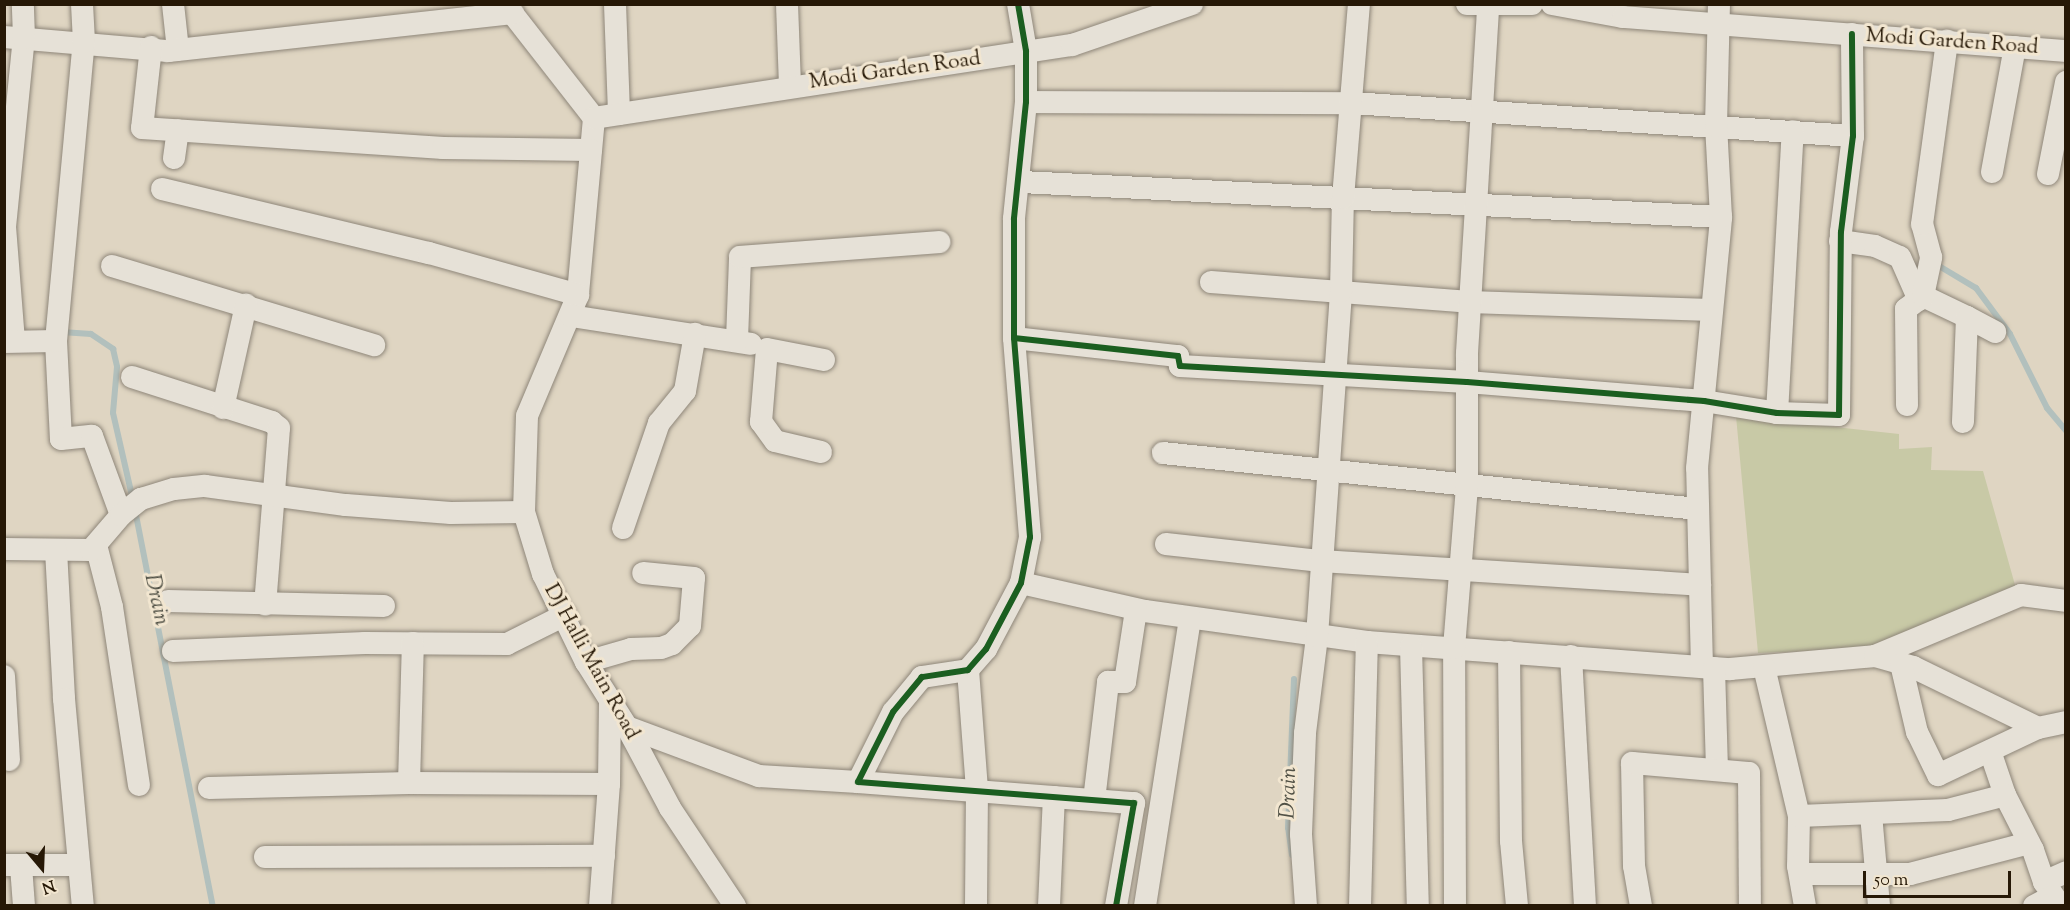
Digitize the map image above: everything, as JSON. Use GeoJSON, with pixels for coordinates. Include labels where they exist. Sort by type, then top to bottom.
{"type":"FeatureCollection","features":[{"type":"Feature","properties":{"kind":"street"},"geometry":{"type":"LineString","coordinates":[[23,4],[14,38],[5,227],[9,342],[56,341]]}},
{"type":"Feature","properties":{"kind":"street"},"geometry":{"type":"LineString","coordinates":[[82,4],[84,42],[56,341],[62,439],[92,436],[129,509]]}},
{"type":"Feature","properties":{"kind":"street"},"geometry":{"type":"LineString","coordinates":[[173,4],[178,50]]}},
{"type":"Feature","properties":{"kind":"street"},"geometry":{"type":"LineString","coordinates":[[615,4],[618,114]]}},
{"type":"Feature","properties":{"kind":"street"},"geometry":{"type":"LineString","coordinates":[[787,4],[790,87]]}},
{"type":"Feature","properties":{"kind":"street"},"geometry":{"type":"LineString","coordinates":[[858,782],[893,712],[922,677],[968,670],[986,649],[1021,583],[1030,537],[1014,339],[1014,219],[1021,182],[1026,102],[1026,51],[1018,4]]}},
{"type":"Feature","properties":{"kind":"street","name":"Modi Garden Road"},"geometry":{"type":"LineString","coordinates":[[594,118],[1072,45],[1192,4]]}},
{"type":"Feature","properties":{"kind":"street"},"geometry":{"type":"LineString","coordinates":[[1306,906],[1301,834],[1305,733],[1317,636],[1329,470],[1332,372],[1341,291],[1343,198],[1359,4]]}},
{"type":"Feature","properties":{"kind":"street"},"geometry":{"type":"LineString","coordinates":[[1455,906],[1454,648],[1467,488],[1469,302],[1474,205],[1483,110],[1477,6],[1532,4]]}},
{"type":"Feature","properties":{"kind":"street","name":"Modi Garden Road"},"geometry":{"type":"LineString","coordinates":[[1552,4],[1623,11],[1719,14],[1852,34],[2066,51]]}},
{"type":"Feature","properties":{"kind":"street"},"geometry":{"type":"LineString","coordinates":[[14,38],[178,50],[509,9],[594,118]]}},
{"type":"Feature","properties":{"kind":"street"},"geometry":{"type":"LineString","coordinates":[[1717,769],[1700,585],[1697,468],[1721,217],[1716,126],[1719,14]]}},
{"type":"Feature","properties":{"kind":"street"},"geometry":{"type":"LineString","coordinates":[[1014,339],[1178,356],[1180,366],[1332,372],[1467,382],[1704,401],[1777,413],[1839,415],[1840,241],[1853,136],[1852,34]]}},
{"type":"Feature","properties":{"kind":"street"},"geometry":{"type":"LineString","coordinates":[[1906,405],[1906,309],[1921,298],[1931,257],[1922,224],[1947,41]]}},
{"type":"Feature","properties":{"kind":"street"},"geometry":{"type":"LineString","coordinates":[[152,47],[142,128],[454,148],[591,150]]}},
{"type":"Feature","properties":{"kind":"street"},"geometry":{"type":"LineString","coordinates":[[1992,172],[2015,47]]}},
{"type":"Feature","properties":{"kind":"street"},"geometry":{"type":"LineString","coordinates":[[2048,174],[2066,81]]}},
{"type":"Feature","properties":{"kind":"street"},"geometry":{"type":"LineString","coordinates":[[1026,102],[1352,103],[1793,130],[1853,136]]}},
{"type":"Feature","properties":{"kind":"street","name":"DJ Halli Main Road"},"geometry":{"type":"LineString","coordinates":[[594,118],[574,306],[527,416],[524,512],[543,574],[586,662],[610,697],[670,808],[735,906]]}},
{"type":"Feature","properties":{"kind":"street"},"geometry":{"type":"LineString","coordinates":[[174,158],[178,130]]}},
{"type":"Feature","properties":{"kind":"street"},"geometry":{"type":"LineString","coordinates":[[1777,413],[1793,130]]}},
{"type":"Feature","properties":{"kind":"street"},"geometry":{"type":"LineString","coordinates":[[1021,182],[1721,217]]}},
{"type":"Feature","properties":{"kind":"street"},"geometry":{"type":"LineString","coordinates":[[162,189],[429,253],[574,306],[695,334],[737,340],[767,349],[824,360]]}},
{"type":"Feature","properties":{"kind":"street"},"geometry":{"type":"LineString","coordinates":[[1840,241],[1875,246],[1900,257],[1921,298],[1995,332]]}},
{"type":"Feature","properties":{"kind":"street"},"geometry":{"type":"LineString","coordinates":[[737,340],[740,258],[939,242]]}},
{"type":"Feature","properties":{"kind":"street"},"geometry":{"type":"LineString","coordinates":[[112,266],[374,345]]}},
{"type":"Feature","properties":{"kind":"street"},"geometry":{"type":"LineString","coordinates":[[1211,282],[1469,302],[1712,310]]}},
{"type":"Feature","properties":{"kind":"street"},"geometry":{"type":"LineString","coordinates":[[223,408],[246,305]]}},
{"type":"Feature","properties":{"kind":"street"},"geometry":{"type":"LineString","coordinates":[[1963,422],[1966,317]]}},
{"type":"Feature","properties":{"kind":"street"},"geometry":{"type":"LineString","coordinates":[[623,528],[659,423],[685,391],[695,334]]}},
{"type":"Feature","properties":{"kind":"street"},"geometry":{"type":"LineString","coordinates":[[767,349],[761,422],[775,441],[821,452]]}},
{"type":"Feature","properties":{"kind":"street"},"geometry":{"type":"LineString","coordinates":[[132,376],[223,408],[272,422],[279,428],[266,604]]}},
{"type":"Feature","properties":{"kind":"street"},"geometry":{"type":"LineString","coordinates":[[1163,453],[1329,470],[1467,488],[1698,509]]}},
{"type":"Feature","properties":{"kind":"street"},"geometry":{"type":"LineString","coordinates":[[4,549],[91,550],[129,509],[174,489],[205,486],[275,497],[451,513],[524,512]]}},
{"type":"Feature","properties":{"kind":"street"},"geometry":{"type":"LineString","coordinates":[[1166,544],[1321,561],[1461,568],[1700,585]]}},
{"type":"Feature","properties":{"kind":"street"},"geometry":{"type":"LineString","coordinates":[[96,545],[112,607],[139,785]]}},
{"type":"Feature","properties":{"kind":"street"},"geometry":{"type":"LineString","coordinates":[[56,550],[78,865],[83,906]]}},
{"type":"Feature","properties":{"kind":"street"},"geometry":{"type":"LineString","coordinates":[[586,662],[631,649],[661,648],[672,644],[690,626],[694,578],[643,573]]}},
{"type":"Feature","properties":{"kind":"street"},"geometry":{"type":"LineString","coordinates":[[1021,583],[1190,619],[1317,636],[1411,646],[1708,668],[1764,667],[1875,656],[2021,595],[2066,601]]}},
{"type":"Feature","properties":{"kind":"street"},"geometry":{"type":"LineString","coordinates":[[168,602],[384,606]]}},
{"type":"Feature","properties":{"kind":"street"},"geometry":{"type":"LineString","coordinates":[[1094,800],[1108,682],[1125,682],[1136,609]]}},
{"type":"Feature","properties":{"kind":"street"},"geometry":{"type":"LineString","coordinates":[[173,651],[413,643],[507,644],[565,615]]}},
{"type":"Feature","properties":{"kind":"street"},"geometry":{"type":"LineString","coordinates":[[1145,906],[1190,619]]}},
{"type":"Feature","properties":{"kind":"street"},"geometry":{"type":"LineString","coordinates":[[1360,906],[1367,642]]}},
{"type":"Feature","properties":{"kind":"street"},"geometry":{"type":"LineString","coordinates":[[409,783],[413,643]]}},
{"type":"Feature","properties":{"kind":"street"},"geometry":{"type":"LineString","coordinates":[[1411,646],[1418,906]]}},
{"type":"Feature","properties":{"kind":"street"},"geometry":{"type":"LineString","coordinates":[[1509,652],[1511,841],[1517,906]]}},
{"type":"Feature","properties":{"kind":"street"},"geometry":{"type":"LineString","coordinates":[[1875,656],[1901,664],[1974,694],[2038,728]]}},
{"type":"Feature","properties":{"kind":"street"},"geometry":{"type":"LineString","coordinates":[[1571,657],[1585,906]]}},
{"type":"Feature","properties":{"kind":"street"},"geometry":{"type":"LineString","coordinates":[[1901,664],[1917,732],[1938,775],[2038,728],[2066,722]]}},
{"type":"Feature","properties":{"kind":"street"},"geometry":{"type":"LineString","coordinates":[[1764,667],[1799,816],[1801,874],[1805,906]]}},
{"type":"Feature","properties":{"kind":"street"},"geometry":{"type":"LineString","coordinates":[[968,670],[976,790],[976,906]]}},
{"type":"Feature","properties":{"kind":"street"},"geometry":{"type":"LineString","coordinates":[[4,676],[9,760]]}},
{"type":"Feature","properties":{"kind":"street"},"geometry":{"type":"LineString","coordinates":[[600,906],[609,784],[610,697]]}},
{"type":"Feature","properties":{"kind":"street"},"geometry":{"type":"LineString","coordinates":[[627,727],[759,776],[1134,803],[1116,906]]}},
{"type":"Feature","properties":{"kind":"street"},"geometry":{"type":"LineString","coordinates":[[1990,751],[2005,795],[2029,843],[2048,897]]}},
{"type":"Feature","properties":{"kind":"street"},"geometry":{"type":"LineString","coordinates":[[1641,906],[1634,866],[1632,764],[1749,773],[1750,906]]}},
{"type":"Feature","properties":{"kind":"street"},"geometry":{"type":"LineString","coordinates":[[209,788],[409,783],[609,784]]}},
{"type":"Feature","properties":{"kind":"street"},"geometry":{"type":"LineString","coordinates":[[1799,816],[1948,810],[2005,795]]}},
{"type":"Feature","properties":{"kind":"street"},"geometry":{"type":"LineString","coordinates":[[1049,906],[1054,797]]}},
{"type":"Feature","properties":{"kind":"street"},"geometry":{"type":"LineString","coordinates":[[1871,814],[1879,906]]}},
{"type":"Feature","properties":{"kind":"street"},"geometry":{"type":"LineString","coordinates":[[1801,874],[1910,874],[2029,843]]}},
{"type":"Feature","properties":{"kind":"street"},"geometry":{"type":"LineString","coordinates":[[265,857],[604,856]]}},
{"type":"Feature","properties":{"kind":"street"},"geometry":{"type":"LineString","coordinates":[[24,906],[13,865],[78,865]]}},
{"type":"Feature","properties":{"kind":"street"},"geometry":{"type":"LineString","coordinates":[[2048,897],[2066,872]]}},
{"type":"Feature","properties":{"kind":"street"},"geometry":{"type":"LineString","coordinates":[[717,906],[719,883]]}},
{"type":"Feature","properties":{"kind":"green space"},"geometry":{"type":"Polygon","coordinates":[[[1736,416],[1899,434],[1899,449],[1932,447],[1931,470],[1983,471],[2017,592],[1883,648],[1758,653],[1736,416]]]}},
{"type":"Feature","properties":{"kind":"waterway"},"geometry":{"type":"LineString","coordinates":[[1934,263],[1976,288],[2010,334],[2047,408],[2066,431]]}},
{"type":"Feature","properties":{"kind":"waterway","name":"Drain"},"geometry":{"type":"LineString","coordinates":[[62,332],[91,334],[113,349],[117,367],[113,413],[133,500]]}},
{"type":"Feature","properties":{"kind":"waterway","name":"Drain"},"geometry":{"type":"LineString","coordinates":[[135,510],[213,906]]}},
{"type":"Feature","properties":{"kind":"waterway","name":"Drain"},"geometry":{"type":"LineString","coordinates":[[1292,855],[1288,828],[1294,679]]}},
{"type":"Feature","properties":{"kind":"cycle path"},"geometry":{"type":"LineString","coordinates":[[1018,4],[1026,51],[1026,102],[1014,219],[1014,338],[1030,537],[1021,583],[986,649],[968,670],[922,677],[893,712],[858,782],[1134,803],[1116,906]]}},
{"type":"Feature","properties":{"kind":"cycle path"},"geometry":{"type":"LineString","coordinates":[[1014,338],[1178,356],[1180,366],[1467,382],[1704,401],[1777,413],[1839,415],[1841,232],[1853,136],[1852,34]]}}]}
